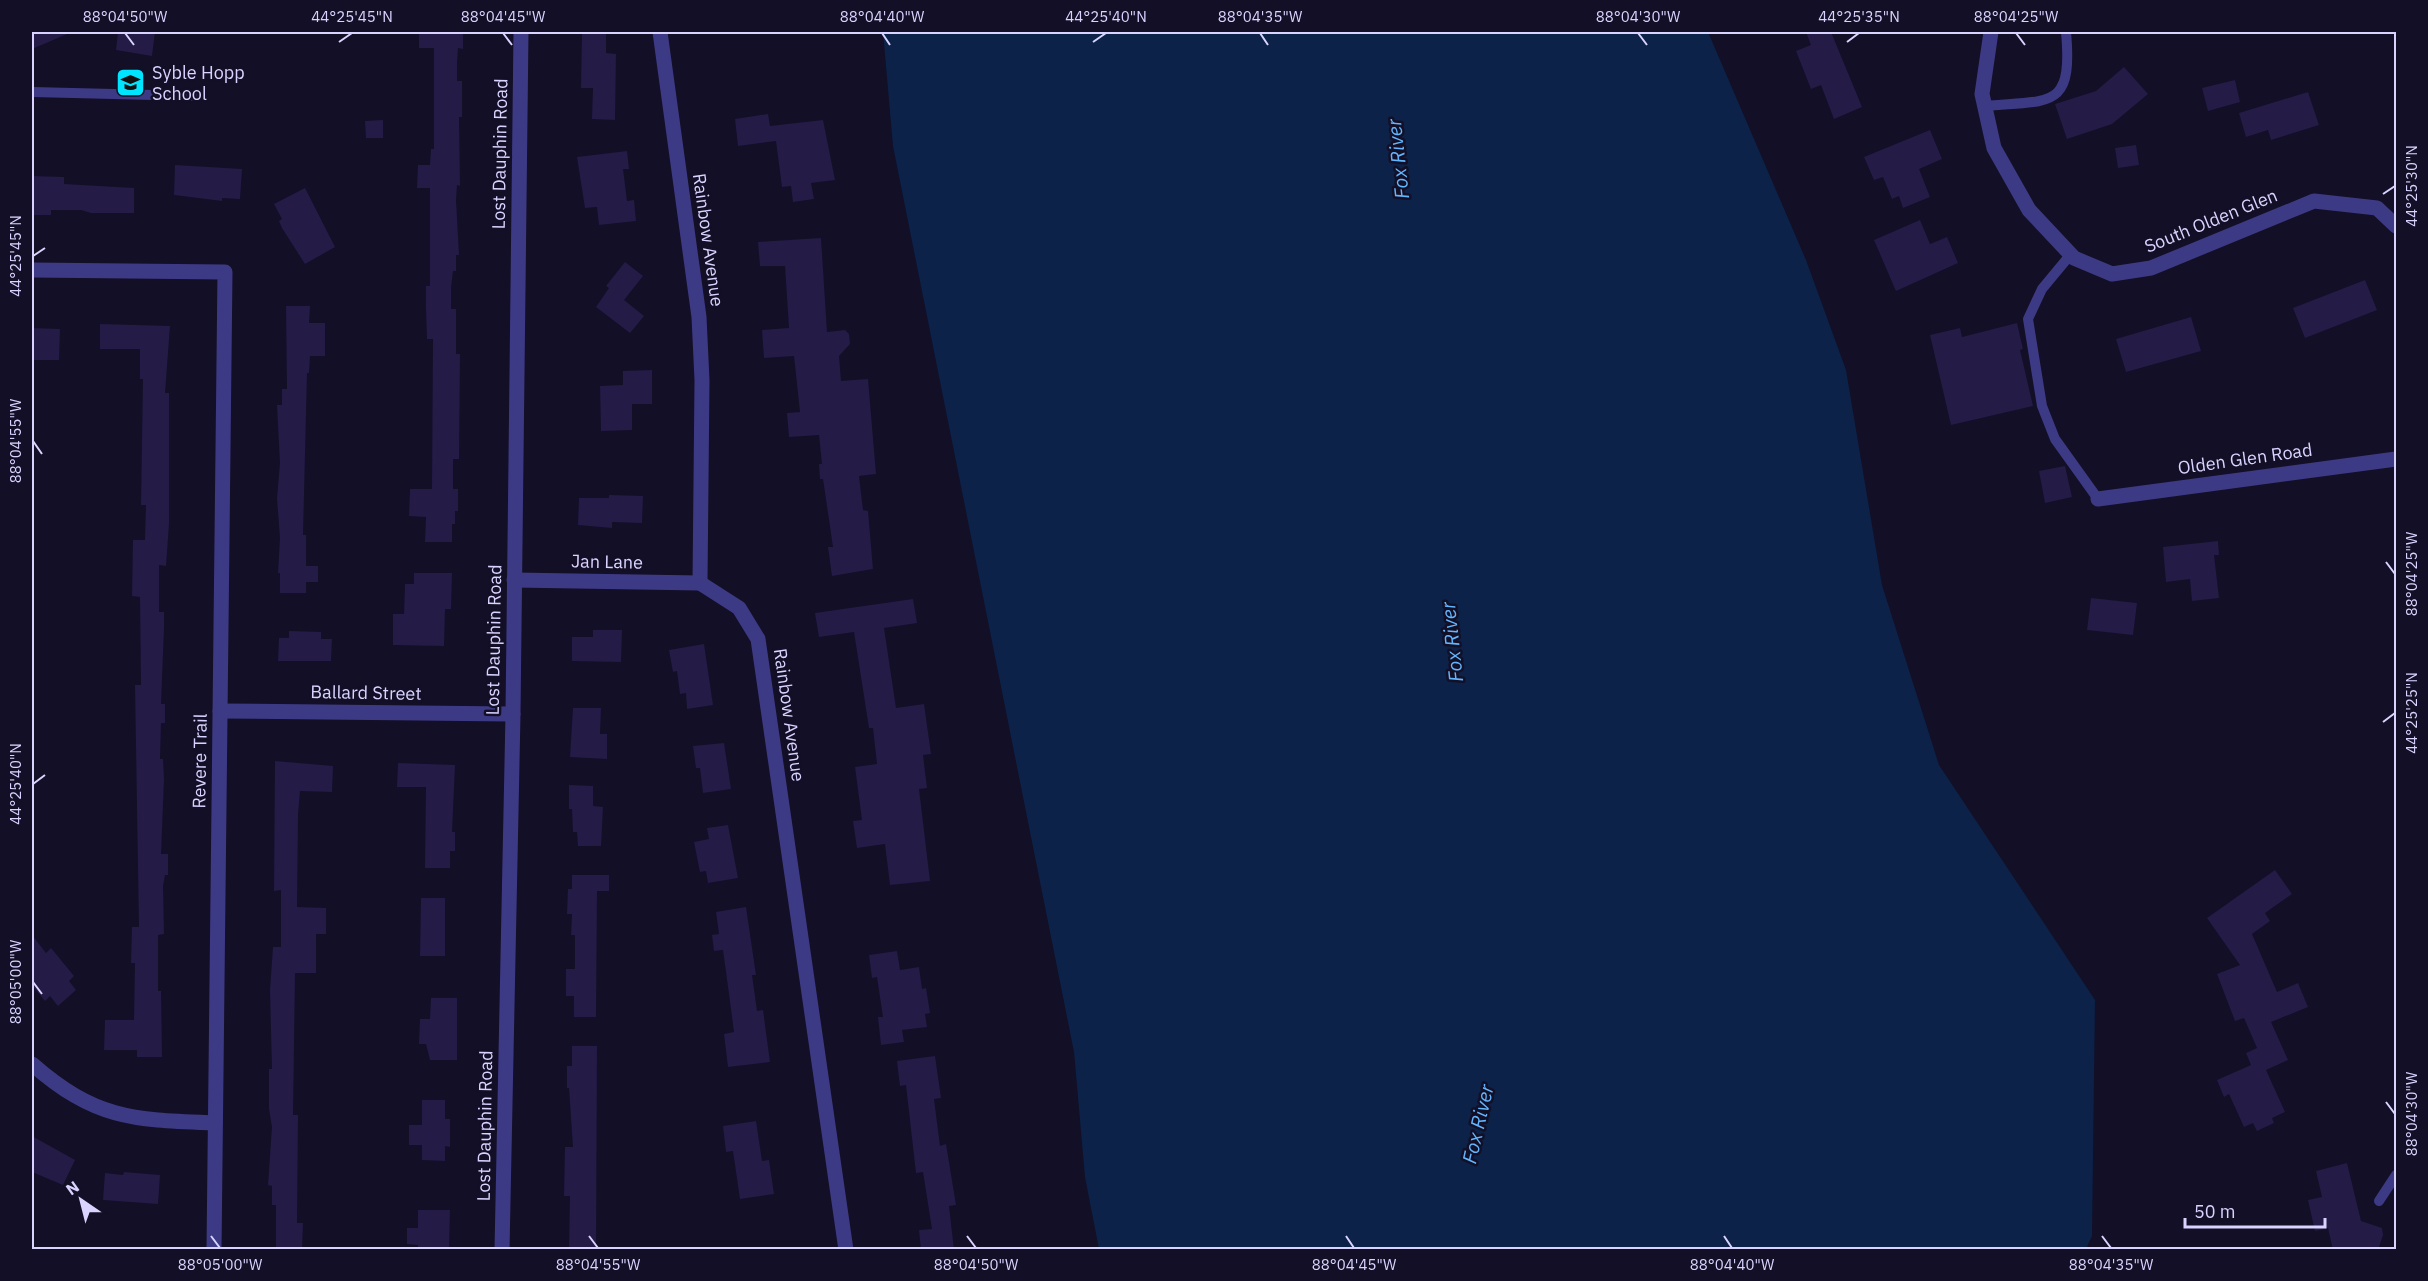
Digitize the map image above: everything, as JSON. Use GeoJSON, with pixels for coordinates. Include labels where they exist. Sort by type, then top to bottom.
{"type":"FeatureCollection","features":[{"type":"Feature","properties":{"kind":"street","name":"Lost Dauphin Road"},"geometry":{"type":"LineString","coordinates":[[502,1250],[513,714],[521,32]]}},
{"type":"Feature","properties":{"kind":"street","name":"Rainbow Avenue"},"geometry":{"type":"LineString","coordinates":[[660,32],[699,317],[702,380],[700,583],[739,608],[758,639],[846,1250]]}},
{"type":"Feature","properties":{"kind":"street","name":"South Olden Glen"},"geometry":{"type":"LineString","coordinates":[[1990,32],[1982,94],[1994,147],[2029,210],[2071,254],[2112,274],[2151,268],[2314,201],[2377,208],[2397,226]]}},
{"type":"Feature","properties":{"kind":"street","name":"Revere Trail"},"geometry":{"type":"LineString","coordinates":[[32,270],[225,272],[214,1250]]}},
{"type":"Feature","properties":{"kind":"street","name":"Olden Glen Road"},"geometry":{"type":"LineString","coordinates":[[2098,499],[2397,459]]}},
{"type":"Feature","properties":{"kind":"street","name":"Jan Lane"},"geometry":{"type":"LineString","coordinates":[[514,580],[700,583]]}},
{"type":"Feature","properties":{"kind":"street","name":"Ballard Street"},"geometry":{"type":"LineString","coordinates":[[220,711],[513,714]]}},
{"type":"Feature","properties":{"kind":"street"},"geometry":{"type":"LineString","coordinates":[[32,1064],[59,1088],[101,1110],[149,1120],[215,1123]]}},
{"type":"Feature","properties":{"kind":"lane"},"geometry":{"type":"LineString","coordinates":[[1985,106],[2041,101],[2060,91],[2066,82],[2069,64],[2066,32]]}},
{"type":"Feature","properties":{"kind":"lane"},"geometry":{"type":"LineString","coordinates":[[32,92],[195,96]]}},
{"type":"Feature","properties":{"kind":"lane"},"geometry":{"type":"LineString","coordinates":[[2071,254],[2042,289],[2028,319],[2042,406],[2055,439],[2098,499]]}},
{"type":"Feature","properties":{"kind":"lane"},"geometry":{"type":"LineString","coordinates":[[2379,1201],[2397,1175]]}},
{"type":"Feature","properties":{"kind":"water","name":"Fox River"},"geometry":{"type":"Polygon","coordinates":[[[883,32],[1708,32],[1806,260],[1846,370],[1882,585],[1939,765],[2095,1000],[2092,1236],[2086,1249],[1099,1249],[1085,1177],[1074,1052],[893,146],[883,32]]]}},
{"type":"Feature","properties":{"kind":"building"},"geometry":{"type":"Polygon","coordinates":[[[32,32],[72,32],[32,49],[32,32]]]}},
{"type":"Feature","properties":{"kind":"building"},"geometry":{"type":"Polygon","coordinates":[[[118,32],[155,32],[152,56],[116,50],[118,32]]]}},
{"type":"Feature","properties":{"kind":"building"},"geometry":{"type":"Polygon","coordinates":[[[419,32],[463,32],[463,49],[458,48],[457,63],[457,81],[462,81],[462,117],[459,117],[460,186],[457,185],[456,200],[459,255],[456,255],[456,271],[453,271],[451,288],[451,309],[456,309],[456,354],[460,354],[459,459],[453,459],[453,489],[458,489],[458,511],[455,511],[455,524],[452,524],[452,542],[425,542],[426,517],[409,516],[410,489],[432,489],[433,339],[427,339],[426,309],[426,286],[430,286],[430,188],[417,188],[418,165],[430,165],[431,149],[434,149],[434,48],[419,48],[419,32]]]}},
{"type":"Feature","properties":{"kind":"building"},"geometry":{"type":"Polygon","coordinates":[[[582,32],[606,32],[606,53],[616,54],[615,120],[592,119],[593,88],[581,88],[582,32]]]}},
{"type":"Feature","properties":{"kind":"building"},"geometry":{"type":"Polygon","coordinates":[[[1806,32],[1831,32],[1862,107],[1834,119],[1821,85],[1811,89],[1796,51],[1811,45],[1806,32]]]}},
{"type":"Feature","properties":{"kind":"building"},"geometry":{"type":"Polygon","coordinates":[[[2124,67],[2148,94],[2112,124],[2067,139],[2055,104],[2096,91],[2124,67]]]}},
{"type":"Feature","properties":{"kind":"building"},"geometry":{"type":"Polygon","coordinates":[[[2235,80],[2240,102],[2208,111],[2202,88],[2235,80]]]}},
{"type":"Feature","properties":{"kind":"building"},"geometry":{"type":"Polygon","coordinates":[[[2308,92],[2319,125],[2271,140],[2268,130],[2246,137],[2239,113],[2308,92]]]}},
{"type":"Feature","properties":{"kind":"building"},"geometry":{"type":"Polygon","coordinates":[[[768,114],[770,126],[823,120],[835,180],[811,183],[814,199],[793,202],[791,186],[782,187],[776,141],[738,146],[735,119],[768,114]]]}},
{"type":"Feature","properties":{"kind":"building"},"geometry":{"type":"Polygon","coordinates":[[[383,120],[383,138],[366,138],[365,121],[383,120]]]}},
{"type":"Feature","properties":{"kind":"building"},"geometry":{"type":"Polygon","coordinates":[[[1930,130],[1942,159],[1919,169],[1930,197],[1903,208],[1899,196],[1892,199],[1883,177],[1874,180],[1864,157],[1930,130]]]}},
{"type":"Feature","properties":{"kind":"building"},"geometry":{"type":"Polygon","coordinates":[[[2136,145],[2139,165],[2118,168],[2115,148],[2136,145]]]}},
{"type":"Feature","properties":{"kind":"building"},"geometry":{"type":"Polygon","coordinates":[[[627,151],[629,169],[623,169],[627,201],[634,200],[636,221],[599,225],[597,207],[585,208],[577,157],[627,151]]]}},
{"type":"Feature","properties":{"kind":"building"},"geometry":{"type":"Polygon","coordinates":[[[175,165],[242,169],[240,199],[222,198],[222,201],[174,195],[175,165]]]}},
{"type":"Feature","properties":{"kind":"building"},"geometry":{"type":"Polygon","coordinates":[[[32,176],[64,177],[64,184],[134,188],[134,213],[51,210],[51,215],[32,215],[32,176]]]}},
{"type":"Feature","properties":{"kind":"building"},"geometry":{"type":"Polygon","coordinates":[[[305,188],[335,247],[305,264],[282,228],[279,221],[282,219],[274,204],[305,188]]]}},
{"type":"Feature","properties":{"kind":"building"},"geometry":{"type":"Polygon","coordinates":[[[1920,220],[1930,244],[1947,237],[1958,263],[1896,291],[1874,240],[1920,220]]]}},
{"type":"Feature","properties":{"kind":"building"},"geometry":{"type":"Polygon","coordinates":[[[821,238],[827,332],[845,330],[849,334],[850,344],[839,356],[841,381],[868,379],[876,474],[859,476],[863,510],[868,511],[873,569],[832,576],[828,547],[833,547],[823,479],[820,479],[819,464],[822,464],[819,435],[789,437],[787,413],[800,412],[794,356],[764,358],[762,330],[789,328],[785,266],[760,266],[758,242],[821,238]]]}},
{"type":"Feature","properties":{"kind":"building"},"geometry":{"type":"Polygon","coordinates":[[[625,262],[643,276],[624,300],[644,316],[630,333],[596,307],[609,288],[606,286],[625,262]]]}},
{"type":"Feature","properties":{"kind":"building"},"geometry":{"type":"Polygon","coordinates":[[[2365,280],[2377,310],[2305,338],[2293,308],[2365,280]]]}},
{"type":"Feature","properties":{"kind":"building"},"geometry":{"type":"Polygon","coordinates":[[[286,306],[310,306],[309,323],[325,323],[325,356],[310,356],[309,373],[307,373],[303,535],[306,535],[306,566],[318,566],[318,582],[306,582],[306,593],[280,593],[280,573],[278,573],[280,538],[277,498],[280,463],[277,405],[282,405],[282,389],[287,389],[286,306]]]}},
{"type":"Feature","properties":{"kind":"building"},"geometry":{"type":"Polygon","coordinates":[[[2191,317],[2201,351],[2126,372],[2116,339],[2191,317]]]}},
{"type":"Feature","properties":{"kind":"building"},"geometry":{"type":"Polygon","coordinates":[[[2017,323],[2023,349],[2020,350],[2033,406],[1951,425],[1930,335],[1960,328],[1962,337],[2017,323]]]}},
{"type":"Feature","properties":{"kind":"building"},"geometry":{"type":"Polygon","coordinates":[[[100,324],[170,326],[165,393],[169,393],[169,524],[166,566],[159,565],[159,612],[164,612],[161,704],[165,704],[165,723],[161,723],[160,759],[163,759],[164,779],[161,854],[168,854],[168,875],[165,875],[163,886],[164,934],[158,935],[158,991],[161,991],[162,1057],[137,1057],[137,1050],[104,1050],[105,1020],[134,1020],[135,963],[131,963],[132,927],[139,927],[135,685],[141,685],[140,597],[132,596],[133,540],[145,540],[146,505],[141,505],[143,379],[140,379],[140,349],[100,349],[100,324]]]}},
{"type":"Feature","properties":{"kind":"building"},"geometry":{"type":"Polygon","coordinates":[[[32,328],[60,329],[59,360],[32,360],[32,328]]]}},
{"type":"Feature","properties":{"kind":"building"},"geometry":{"type":"Polygon","coordinates":[[[652,370],[652,404],[632,404],[632,430],[601,431],[600,386],[623,385],[623,371],[652,370]]]}},
{"type":"Feature","properties":{"kind":"building"},"geometry":{"type":"Polygon","coordinates":[[[2065,466],[2072,497],[2045,503],[2039,471],[2065,466]]]}},
{"type":"Feature","properties":{"kind":"building"},"geometry":{"type":"Polygon","coordinates":[[[609,495],[643,496],[642,523],[612,522],[612,528],[578,525],[579,498],[609,498],[609,495]]]}},
{"type":"Feature","properties":{"kind":"building"},"geometry":{"type":"Polygon","coordinates":[[[2218,541],[2219,555],[2214,555],[2219,598],[2192,601],[2190,579],[2166,582],[2163,547],[2218,541]]]}},
{"type":"Feature","properties":{"kind":"building"},"geometry":{"type":"Polygon","coordinates":[[[414,573],[452,573],[451,609],[445,609],[444,646],[393,645],[393,614],[404,614],[405,584],[414,584],[414,573]]]}},
{"type":"Feature","properties":{"kind":"building"},"geometry":{"type":"Polygon","coordinates":[[[2091,598],[2137,603],[2133,635],[2087,630],[2091,598]]]}},
{"type":"Feature","properties":{"kind":"building"},"geometry":{"type":"Polygon","coordinates":[[[913,599],[917,623],[884,628],[896,708],[924,704],[931,754],[923,755],[927,788],[919,789],[930,881],[890,885],[885,844],[857,848],[853,821],[862,820],[855,767],[877,764],[873,728],[869,728],[854,632],[819,637],[815,613],[913,599]]]}},
{"type":"Feature","properties":{"kind":"building"},"geometry":{"type":"Polygon","coordinates":[[[593,630],[622,630],[621,662],[572,661],[572,637],[593,637],[593,630]]]}},
{"type":"Feature","properties":{"kind":"building"},"geometry":{"type":"Polygon","coordinates":[[[289,631],[321,632],[321,639],[332,639],[331,661],[278,661],[279,638],[289,638],[289,631]]]}},
{"type":"Feature","properties":{"kind":"building"},"geometry":{"type":"Polygon","coordinates":[[[704,644],[713,705],[687,709],[686,693],[680,694],[677,671],[673,672],[669,650],[704,644]]]}},
{"type":"Feature","properties":{"kind":"building"},"geometry":{"type":"Polygon","coordinates":[[[573,708],[601,708],[600,734],[607,734],[607,759],[570,757],[573,708]]]}},
{"type":"Feature","properties":{"kind":"building"},"geometry":{"type":"Polygon","coordinates":[[[724,743],[731,789],[703,793],[700,768],[696,768],[693,746],[724,743]]]}},
{"type":"Feature","properties":{"kind":"building"},"geometry":{"type":"Polygon","coordinates":[[[275,761],[333,766],[332,792],[300,791],[298,815],[297,907],[326,908],[326,934],[316,934],[316,973],[295,973],[293,1115],[298,1115],[297,1223],[303,1223],[302,1250],[276,1250],[276,1205],[272,1205],[272,1186],[268,1185],[272,1127],[269,1109],[269,1069],[272,1069],[270,990],[273,947],[281,947],[281,890],[274,891],[275,761]]]}},
{"type":"Feature","properties":{"kind":"building"},"geometry":{"type":"Polygon","coordinates":[[[398,763],[455,765],[452,832],[455,832],[455,851],[450,851],[450,868],[425,868],[426,787],[397,787],[398,763]]]}},
{"type":"Feature","properties":{"kind":"building"},"geometry":{"type":"Polygon","coordinates":[[[569,785],[593,786],[593,806],[603,807],[601,846],[578,846],[577,832],[573,832],[572,809],[569,809],[569,785]]]}},
{"type":"Feature","properties":{"kind":"building"},"geometry":{"type":"Polygon","coordinates":[[[728,825],[738,878],[708,883],[706,871],[700,872],[694,842],[709,839],[707,828],[728,825]]]}},
{"type":"Feature","properties":{"kind":"building"},"geometry":{"type":"Polygon","coordinates":[[[2275,870],[2292,894],[2265,913],[2270,921],[2252,934],[2277,992],[2298,983],[2308,1007],[2271,1022],[2288,1060],[2266,1070],[2285,1112],[2272,1118],[2274,1123],[2257,1131],[2253,1123],[2244,1127],[2229,1094],[2224,1097],[2217,1080],[2251,1065],[2246,1053],[2257,1048],[2244,1018],[2235,1021],[2217,974],[2240,965],[2207,918],[2275,870]]]}},
{"type":"Feature","properties":{"kind":"building"},"geometry":{"type":"Polygon","coordinates":[[[572,875],[609,875],[609,891],[597,891],[596,1017],[574,1017],[574,996],[566,996],[566,969],[575,969],[575,935],[571,935],[572,914],[567,914],[568,889],[572,889],[572,875]]]}},
{"type":"Feature","properties":{"kind":"building"},"geometry":{"type":"Polygon","coordinates":[[[421,898],[445,898],[445,956],[420,956],[421,898]]]}},
{"type":"Feature","properties":{"kind":"building"},"geometry":{"type":"Polygon","coordinates":[[[746,907],[756,975],[752,975],[757,1011],[763,1010],[770,1062],[728,1067],[724,1034],[734,1032],[723,950],[714,951],[712,935],[719,934],[716,912],[746,907]]]}},
{"type":"Feature","properties":{"kind":"building"},"geometry":{"type":"Polygon","coordinates":[[[32,935],[46,953],[51,948],[74,976],[69,981],[76,990],[58,1006],[50,996],[45,1001],[32,985],[32,935]]]}},
{"type":"Feature","properties":{"kind":"building"},"geometry":{"type":"Polygon","coordinates":[[[897,951],[900,970],[919,967],[922,989],[926,988],[930,1013],[925,1014],[927,1027],[902,1030],[904,1042],[881,1045],[878,1017],[883,1017],[877,977],[872,978],[869,955],[897,951]]]}},
{"type":"Feature","properties":{"kind":"building"},"geometry":{"type":"Polygon","coordinates":[[[431,998],[457,998],[457,1060],[430,1060],[426,1044],[419,1044],[420,1019],[430,1019],[431,998]]]}},
{"type":"Feature","properties":{"kind":"building"},"geometry":{"type":"Polygon","coordinates":[[[572,1046],[597,1046],[596,1250],[569,1250],[570,1196],[564,1196],[565,1147],[573,1147],[569,1088],[567,1088],[567,1066],[572,1066],[572,1046]]]}},
{"type":"Feature","properties":{"kind":"building"},"geometry":{"type":"Polygon","coordinates":[[[935,1056],[941,1098],[934,1099],[940,1146],[946,1144],[956,1205],[949,1206],[954,1250],[921,1250],[919,1230],[932,1229],[923,1172],[916,1173],[906,1085],[900,1086],[897,1061],[935,1056]]]}},
{"type":"Feature","properties":{"kind":"building"},"geometry":{"type":"Polygon","coordinates":[[[422,1100],[445,1100],[445,1119],[450,1119],[450,1147],[445,1146],[445,1161],[422,1160],[422,1145],[409,1145],[409,1125],[422,1125],[422,1100]]]}},
{"type":"Feature","properties":{"kind":"building"},"geometry":{"type":"Polygon","coordinates":[[[756,1121],[762,1161],[769,1160],[774,1194],[740,1199],[733,1151],[726,1152],[723,1126],[756,1121]]]}},
{"type":"Feature","properties":{"kind":"building"},"geometry":{"type":"Polygon","coordinates":[[[32,1136],[75,1160],[63,1185],[32,1172],[32,1136]]]}},
{"type":"Feature","properties":{"kind":"building"},"geometry":{"type":"Polygon","coordinates":[[[2347,1163],[2361,1221],[2382,1228],[2383,1235],[2378,1250],[2333,1250],[2328,1228],[2315,1231],[2308,1200],[2322,1197],[2316,1171],[2347,1163]]]}},
{"type":"Feature","properties":{"kind":"building"},"geometry":{"type":"Polygon","coordinates":[[[124,1172],[160,1175],[158,1204],[103,1200],[105,1173],[123,1175],[124,1172]]]}},
{"type":"Feature","properties":{"kind":"building"},"geometry":{"type":"Polygon","coordinates":[[[418,1210],[450,1210],[449,1250],[418,1250],[418,1245],[407,1244],[407,1228],[418,1228],[418,1210]]]}},
{"type":"Feature","properties":{"kind":"place","name":"Syble Hopp School"},"geometry":{"type":"Point","coordinates":[131,83]}}]}
